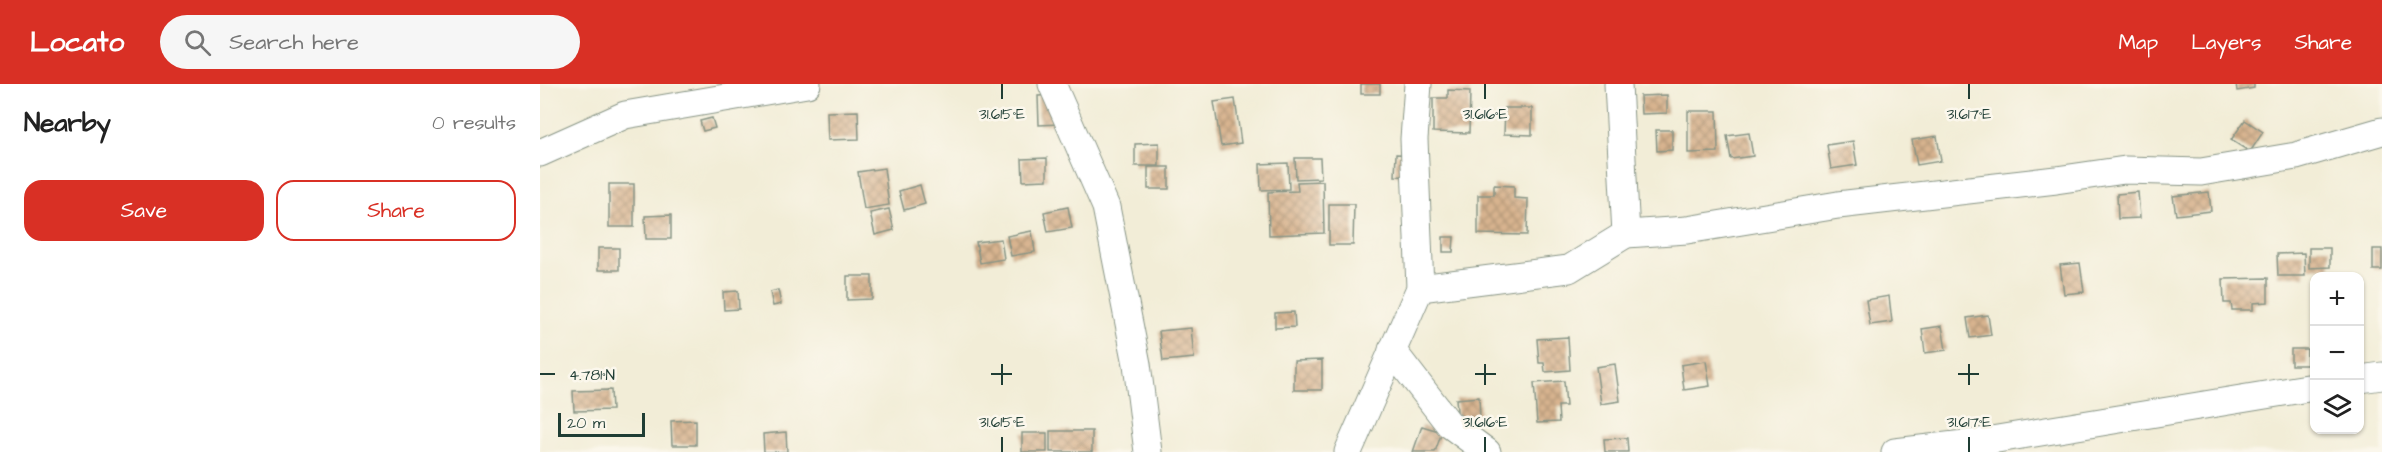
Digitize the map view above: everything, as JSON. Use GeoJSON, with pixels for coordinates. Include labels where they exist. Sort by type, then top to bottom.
{"type":"FeatureCollection","features":[{"type":"Feature","properties":{"kind":"street"},"geometry":{"type":"LineString","coordinates":[[540,153],[625,115],[807,84]]}},
{"type":"Feature","properties":{"kind":"street"},"geometry":{"type":"LineString","coordinates":[[1052,84],[1106,207],[1137,364],[1148,452]]}},
{"type":"Feature","properties":{"kind":"street"},"geometry":{"type":"LineString","coordinates":[[1348,452],[1420,288],[1414,139],[1418,84]]}},
{"type":"Feature","properties":{"kind":"street"},"geometry":{"type":"LineString","coordinates":[[1618,84],[1626,234]]}},
{"type":"Feature","properties":{"kind":"street"},"geometry":{"type":"LineString","coordinates":[[1420,288],[1569,269],[1626,234],[1687,230],[1838,205],[2125,170],[2201,172],[2296,156],[2382,131]]}},
{"type":"Feature","properties":{"kind":"street"},"geometry":{"type":"LineString","coordinates":[[1392,350],[1449,424],[1487,452]]}},
{"type":"Feature","properties":{"kind":"street"},"geometry":{"type":"LineString","coordinates":[[2364,378],[2382,375]]}},
{"type":"Feature","properties":{"kind":"street"},"geometry":{"type":"LineString","coordinates":[[1895,452],[1973,443],[2310,388]]}},
{"type":"Feature","properties":{"kind":"building"},"geometry":{"type":"Polygon","coordinates":[[[1361,84],[1380,84],[1380,94],[1361,94],[1361,84]]]}},
{"type":"Feature","properties":{"kind":"building"},"geometry":{"type":"Polygon","coordinates":[[[2236,84],[2254,84],[2254,88],[2237,91],[2236,84]]]}},
{"type":"Feature","properties":{"kind":"building"},"geometry":{"type":"Polygon","coordinates":[[[1448,90],[1470,91],[1469,133],[1433,132],[1433,98],[1448,98],[1448,90]]]}},
{"type":"Feature","properties":{"kind":"building"},"geometry":{"type":"Polygon","coordinates":[[[1058,95],[1059,124],[1039,125],[1038,96],[1058,95]]]}},
{"type":"Feature","properties":{"kind":"building"},"geometry":{"type":"Polygon","coordinates":[[[1667,95],[1667,113],[1641,114],[1640,96],[1667,95]]]}},
{"type":"Feature","properties":{"kind":"building"},"geometry":{"type":"Polygon","coordinates":[[[1235,99],[1241,143],[1221,146],[1214,102],[1235,99]]]}},
{"type":"Feature","properties":{"kind":"building"},"geometry":{"type":"Polygon","coordinates":[[[1505,108],[1532,108],[1532,135],[1504,134],[1505,108]]]}},
{"type":"Feature","properties":{"kind":"building"},"geometry":{"type":"Polygon","coordinates":[[[858,111],[859,139],[828,140],[827,112],[858,111]]]}},
{"type":"Feature","properties":{"kind":"building"},"geometry":{"type":"Polygon","coordinates":[[[1688,111],[1717,111],[1718,152],[1688,153],[1688,111]]]}},
{"type":"Feature","properties":{"kind":"building"},"geometry":{"type":"Polygon","coordinates":[[[712,118],[715,128],[703,131],[700,121],[712,118]]]}},
{"type":"Feature","properties":{"kind":"building"},"geometry":{"type":"Polygon","coordinates":[[[2245,120],[2263,132],[2250,152],[2231,140],[2245,120]]]}},
{"type":"Feature","properties":{"kind":"building"},"geometry":{"type":"Polygon","coordinates":[[[1656,130],[1672,130],[1672,150],[1657,151],[1656,130]]]}},
{"type":"Feature","properties":{"kind":"building"},"geometry":{"type":"Polygon","coordinates":[[[1749,133],[1753,156],[1731,159],[1727,136],[1749,133]]]}},
{"type":"Feature","properties":{"kind":"building"},"geometry":{"type":"Polygon","coordinates":[[[1937,136],[1941,161],[1917,165],[1912,140],[1937,136]]]}},
{"type":"Feature","properties":{"kind":"building"},"geometry":{"type":"Polygon","coordinates":[[[1853,141],[1857,165],[1831,169],[1827,145],[1853,141]]]}},
{"type":"Feature","properties":{"kind":"building"},"geometry":{"type":"Polygon","coordinates":[[[1159,143],[1159,166],[1135,166],[1135,144],[1159,143]]]}},
{"type":"Feature","properties":{"kind":"building"},"geometry":{"type":"Polygon","coordinates":[[[1396,154],[1419,155],[1418,177],[1395,176],[1396,154]]]}},
{"type":"Feature","properties":{"kind":"building"},"geometry":{"type":"Polygon","coordinates":[[[1047,158],[1047,180],[1023,181],[1022,159],[1047,158]]]}},
{"type":"Feature","properties":{"kind":"building"},"geometry":{"type":"Polygon","coordinates":[[[1295,158],[1320,158],[1321,178],[1296,179],[1295,158]]]}},
{"type":"Feature","properties":{"kind":"building"},"geometry":{"type":"Polygon","coordinates":[[[1288,163],[1289,189],[1261,190],[1260,164],[1288,163]]]}},
{"type":"Feature","properties":{"kind":"building"},"geometry":{"type":"Polygon","coordinates":[[[1148,167],[1169,167],[1169,189],[1148,189],[1148,167]]]}},
{"type":"Feature","properties":{"kind":"building"},"geometry":{"type":"Polygon","coordinates":[[[884,168],[889,205],[864,209],[858,172],[884,168]]]}},
{"type":"Feature","properties":{"kind":"building"},"geometry":{"type":"Polygon","coordinates":[[[1323,181],[1324,233],[1269,235],[1268,192],[1298,191],[1297,182],[1323,181]]]}},
{"type":"Feature","properties":{"kind":"building"},"geometry":{"type":"Polygon","coordinates":[[[609,184],[634,184],[634,227],[609,227],[609,184]]]}},
{"type":"Feature","properties":{"kind":"building"},"geometry":{"type":"Polygon","coordinates":[[[920,185],[925,204],[904,210],[899,191],[920,185]]]}},
{"type":"Feature","properties":{"kind":"building"},"geometry":{"type":"Polygon","coordinates":[[[1494,185],[1514,186],[1514,198],[1528,199],[1527,235],[1478,234],[1478,195],[1494,195],[1494,185]]]}},
{"type":"Feature","properties":{"kind":"building"},"geometry":{"type":"Polygon","coordinates":[[[2138,192],[2140,218],[2118,219],[2117,194],[2138,192]]]}},
{"type":"Feature","properties":{"kind":"building"},"geometry":{"type":"Polygon","coordinates":[[[2209,192],[2211,211],[2176,215],[2173,196],[2209,192]]]}},
{"type":"Feature","properties":{"kind":"building"},"geometry":{"type":"Polygon","coordinates":[[[1329,204],[1354,204],[1353,245],[1329,245],[1329,204]]]}},
{"type":"Feature","properties":{"kind":"building"},"geometry":{"type":"Polygon","coordinates":[[[1068,207],[1072,228],[1048,232],[1044,212],[1068,207]]]}},
{"type":"Feature","properties":{"kind":"building"},"geometry":{"type":"Polygon","coordinates":[[[889,209],[894,230],[875,235],[870,213],[889,209]]]}},
{"type":"Feature","properties":{"kind":"building"},"geometry":{"type":"Polygon","coordinates":[[[671,215],[671,239],[646,239],[645,216],[671,215]]]}},
{"type":"Feature","properties":{"kind":"building"},"geometry":{"type":"Polygon","coordinates":[[[1032,231],[1035,252],[1011,256],[1007,236],[1032,231]]]}},
{"type":"Feature","properties":{"kind":"building"},"geometry":{"type":"Polygon","coordinates":[[[1443,237],[1454,237],[1453,252],[1443,252],[1443,237]]]}},
{"type":"Feature","properties":{"kind":"building"},"geometry":{"type":"Polygon","coordinates":[[[1001,239],[1004,259],[980,263],[976,242],[1001,239]]]}},
{"type":"Feature","properties":{"kind":"building"},"geometry":{"type":"Polygon","coordinates":[[[598,248],[619,248],[619,270],[598,270],[598,248]]]}},
{"type":"Feature","properties":{"kind":"building"},"geometry":{"type":"Polygon","coordinates":[[[2309,248],[2330,248],[2330,267],[2309,268],[2309,248]]]}},
{"type":"Feature","properties":{"kind":"building"},"geometry":{"type":"Polygon","coordinates":[[[2373,249],[2382,249],[2382,270],[2373,270],[2373,249]]]}},
{"type":"Feature","properties":{"kind":"building"},"geometry":{"type":"Polygon","coordinates":[[[2304,253],[2305,276],[2278,276],[2277,254],[2304,253]]]}},
{"type":"Feature","properties":{"kind":"building"},"geometry":{"type":"Polygon","coordinates":[[[2080,263],[2084,292],[2064,294],[2060,265],[2080,263]]]}},
{"type":"Feature","properties":{"kind":"building"},"geometry":{"type":"Polygon","coordinates":[[[847,276],[872,276],[872,299],[847,300],[847,276]]]}},
{"type":"Feature","properties":{"kind":"building"},"geometry":{"type":"Polygon","coordinates":[[[2268,278],[2268,302],[2253,303],[2253,310],[2232,310],[2231,303],[2224,303],[2223,279],[2268,278]]]}},
{"type":"Feature","properties":{"kind":"building"},"geometry":{"type":"Polygon","coordinates":[[[778,290],[781,304],[773,306],[770,292],[778,290]]]}},
{"type":"Feature","properties":{"kind":"building"},"geometry":{"type":"Polygon","coordinates":[[[738,291],[739,309],[724,310],[723,292],[738,291]]]}},
{"type":"Feature","properties":{"kind":"building"},"geometry":{"type":"Polygon","coordinates":[[[1889,296],[1892,322],[1870,325],[1866,300],[1889,296]]]}},
{"type":"Feature","properties":{"kind":"building"},"geometry":{"type":"Polygon","coordinates":[[[1294,312],[1295,327],[1275,328],[1275,313],[1294,312]]]}},
{"type":"Feature","properties":{"kind":"building"},"geometry":{"type":"Polygon","coordinates":[[[1988,315],[1991,335],[1970,338],[1967,318],[1988,315]]]}},
{"type":"Feature","properties":{"kind":"building"},"geometry":{"type":"Polygon","coordinates":[[[1942,326],[1946,350],[1925,353],[1922,329],[1942,326]]]}},
{"type":"Feature","properties":{"kind":"building"},"geometry":{"type":"Polygon","coordinates":[[[1191,328],[1194,358],[1163,361],[1159,331],[1191,328]]]}},
{"type":"Feature","properties":{"kind":"building"},"geometry":{"type":"Polygon","coordinates":[[[1568,337],[1570,370],[1545,372],[1544,363],[1539,363],[1537,339],[1568,337]]]}},
{"type":"Feature","properties":{"kind":"building"},"geometry":{"type":"Polygon","coordinates":[[[2291,349],[2307,349],[2307,365],[2291,365],[2291,349]]]}},
{"type":"Feature","properties":{"kind":"building"},"geometry":{"type":"Polygon","coordinates":[[[1322,360],[1322,390],[1294,390],[1294,361],[1322,360]]]}},
{"type":"Feature","properties":{"kind":"building"},"geometry":{"type":"Polygon","coordinates":[[[1706,361],[1710,386],[1684,390],[1681,365],[1706,361]]]}},
{"type":"Feature","properties":{"kind":"building"},"geometry":{"type":"Polygon","coordinates":[[[1615,364],[1620,401],[1601,404],[1596,367],[1615,364]]]}},
{"type":"Feature","properties":{"kind":"building"},"geometry":{"type":"Polygon","coordinates":[[[1564,381],[1566,406],[1558,406],[1559,422],[1537,423],[1534,383],[1564,381]]]}},
{"type":"Feature","properties":{"kind":"building"},"geometry":{"type":"Polygon","coordinates":[[[611,390],[612,410],[574,411],[573,391],[611,390]]]}},
{"type":"Feature","properties":{"kind":"building"},"geometry":{"type":"Polygon","coordinates":[[[1479,397],[1480,420],[1458,422],[1456,399],[1479,397]]]}},
{"type":"Feature","properties":{"kind":"building"},"geometry":{"type":"Polygon","coordinates":[[[696,420],[696,445],[672,445],[671,421],[696,420]]]}},
{"type":"Feature","properties":{"kind":"building"},"geometry":{"type":"Polygon","coordinates":[[[1422,426],[1442,432],[1435,452],[1413,452],[1422,426]]]}},
{"type":"Feature","properties":{"kind":"building"},"geometry":{"type":"Polygon","coordinates":[[[1050,431],[1092,431],[1092,452],[1050,452],[1050,431]]]}},
{"type":"Feature","properties":{"kind":"building"},"geometry":{"type":"Polygon","coordinates":[[[786,432],[787,452],[764,452],[763,434],[786,432]]]}},
{"type":"Feature","properties":{"kind":"building"},"geometry":{"type":"Polygon","coordinates":[[[1022,433],[1047,433],[1047,452],[1022,452],[1022,433]]]}},
{"type":"Feature","properties":{"kind":"building"},"geometry":{"type":"Polygon","coordinates":[[[1627,438],[1628,452],[1605,452],[1604,439],[1627,438]]]}}]}
